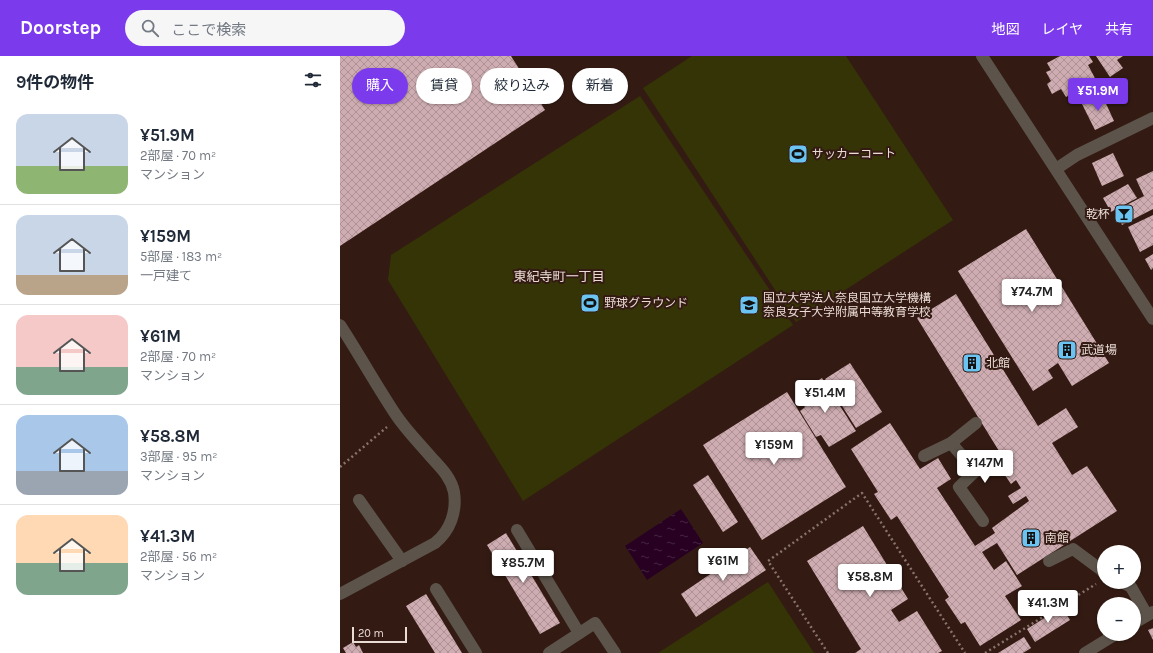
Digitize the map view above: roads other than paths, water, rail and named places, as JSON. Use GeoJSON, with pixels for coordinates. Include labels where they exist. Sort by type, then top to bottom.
{"type":"FeatureCollection","features":[{"type":"Feature","properties":{"kind":"street"},"geometry":{"type":"LineString","coordinates":[[982,56],[1153,319]]}},
{"type":"Feature","properties":{"kind":"street"},"geometry":{"type":"LineString","coordinates":[[1056,169],[1077,155],[1153,118]]}},
{"type":"Feature","properties":{"kind":"street"},"geometry":{"type":"LineString","coordinates":[[340,325],[398,418],[449,478],[454,492],[453,515],[444,536],[435,543],[340,594]]}},
{"type":"Feature","properties":{"kind":"street"},"geometry":{"type":"LineString","coordinates":[[924,456],[950,443],[976,423]]}},
{"type":"Feature","properties":{"kind":"street"},"geometry":{"type":"LineString","coordinates":[[950,443],[975,471]]}},
{"type":"Feature","properties":{"kind":"street"},"geometry":{"type":"LineString","coordinates":[[983,521],[959,487],[975,471],[993,458],[1007,464]]}},
{"type":"Feature","properties":{"kind":"street"},"geometry":{"type":"LineString","coordinates":[[359,500],[402,561]]}},
{"type":"Feature","properties":{"kind":"street"},"geometry":{"type":"LineString","coordinates":[[516,530],[579,633]]}},
{"type":"Feature","properties":{"kind":"street"},"geometry":{"type":"LineString","coordinates":[[1049,562],[1073,549],[1097,573]]}},
{"type":"Feature","properties":{"kind":"street"},"geometry":{"type":"LineString","coordinates":[[436,589],[476,653]]}},
{"type":"Feature","properties":{"kind":"street"},"geometry":{"type":"LineString","coordinates":[[1132,589],[1150,613],[1141,619]]}},
{"type":"Feature","properties":{"kind":"street"},"geometry":{"type":"LineString","coordinates":[[549,653],[595,623],[615,653]]}},
{"type":"Feature","properties":{"kind":"street"},"geometry":{"type":"LineString","coordinates":[[1085,653],[1105,641]]}},
{"type":"Feature","properties":{"kind":"water"},"geometry":{"type":"Polygon","coordinates":[[[681,509],[703,543],[647,580],[625,546],[681,509]]]}},
{"type":"Feature","properties":{"kind":"place","name":"サッカーコート"},"geometry":{"type":"Point","coordinates":[798,154]}},
{"type":"Feature","properties":{"kind":"place","name":"乾杯"},"geometry":{"type":"Point","coordinates":[1124,214]}},
{"type":"Feature","properties":{"kind":"place","name":"野球グラウンド"},"geometry":{"type":"Point","coordinates":[590,303]}},
{"type":"Feature","properties":{"kind":"place","name":"国立大学法人奈良国立大学機構 奈良女子大学附属中等教育学校"},"geometry":{"type":"Point","coordinates":[749,305]}},
{"type":"Feature","properties":{"kind":"place","name":"武道場"},"geometry":{"type":"Point","coordinates":[1067,350]}},
{"type":"Feature","properties":{"kind":"place","name":"北館"},"geometry":{"type":"Point","coordinates":[972,363]}},
{"type":"Feature","properties":{"kind":"place","name":"南館"},"geometry":{"type":"Point","coordinates":[1031,538]}},
{"type":"Feature","properties":{"kind":"district","name":"東紀寺町一丁目"},"geometry":{"type":"Point","coordinates":[559,276]}}]}
